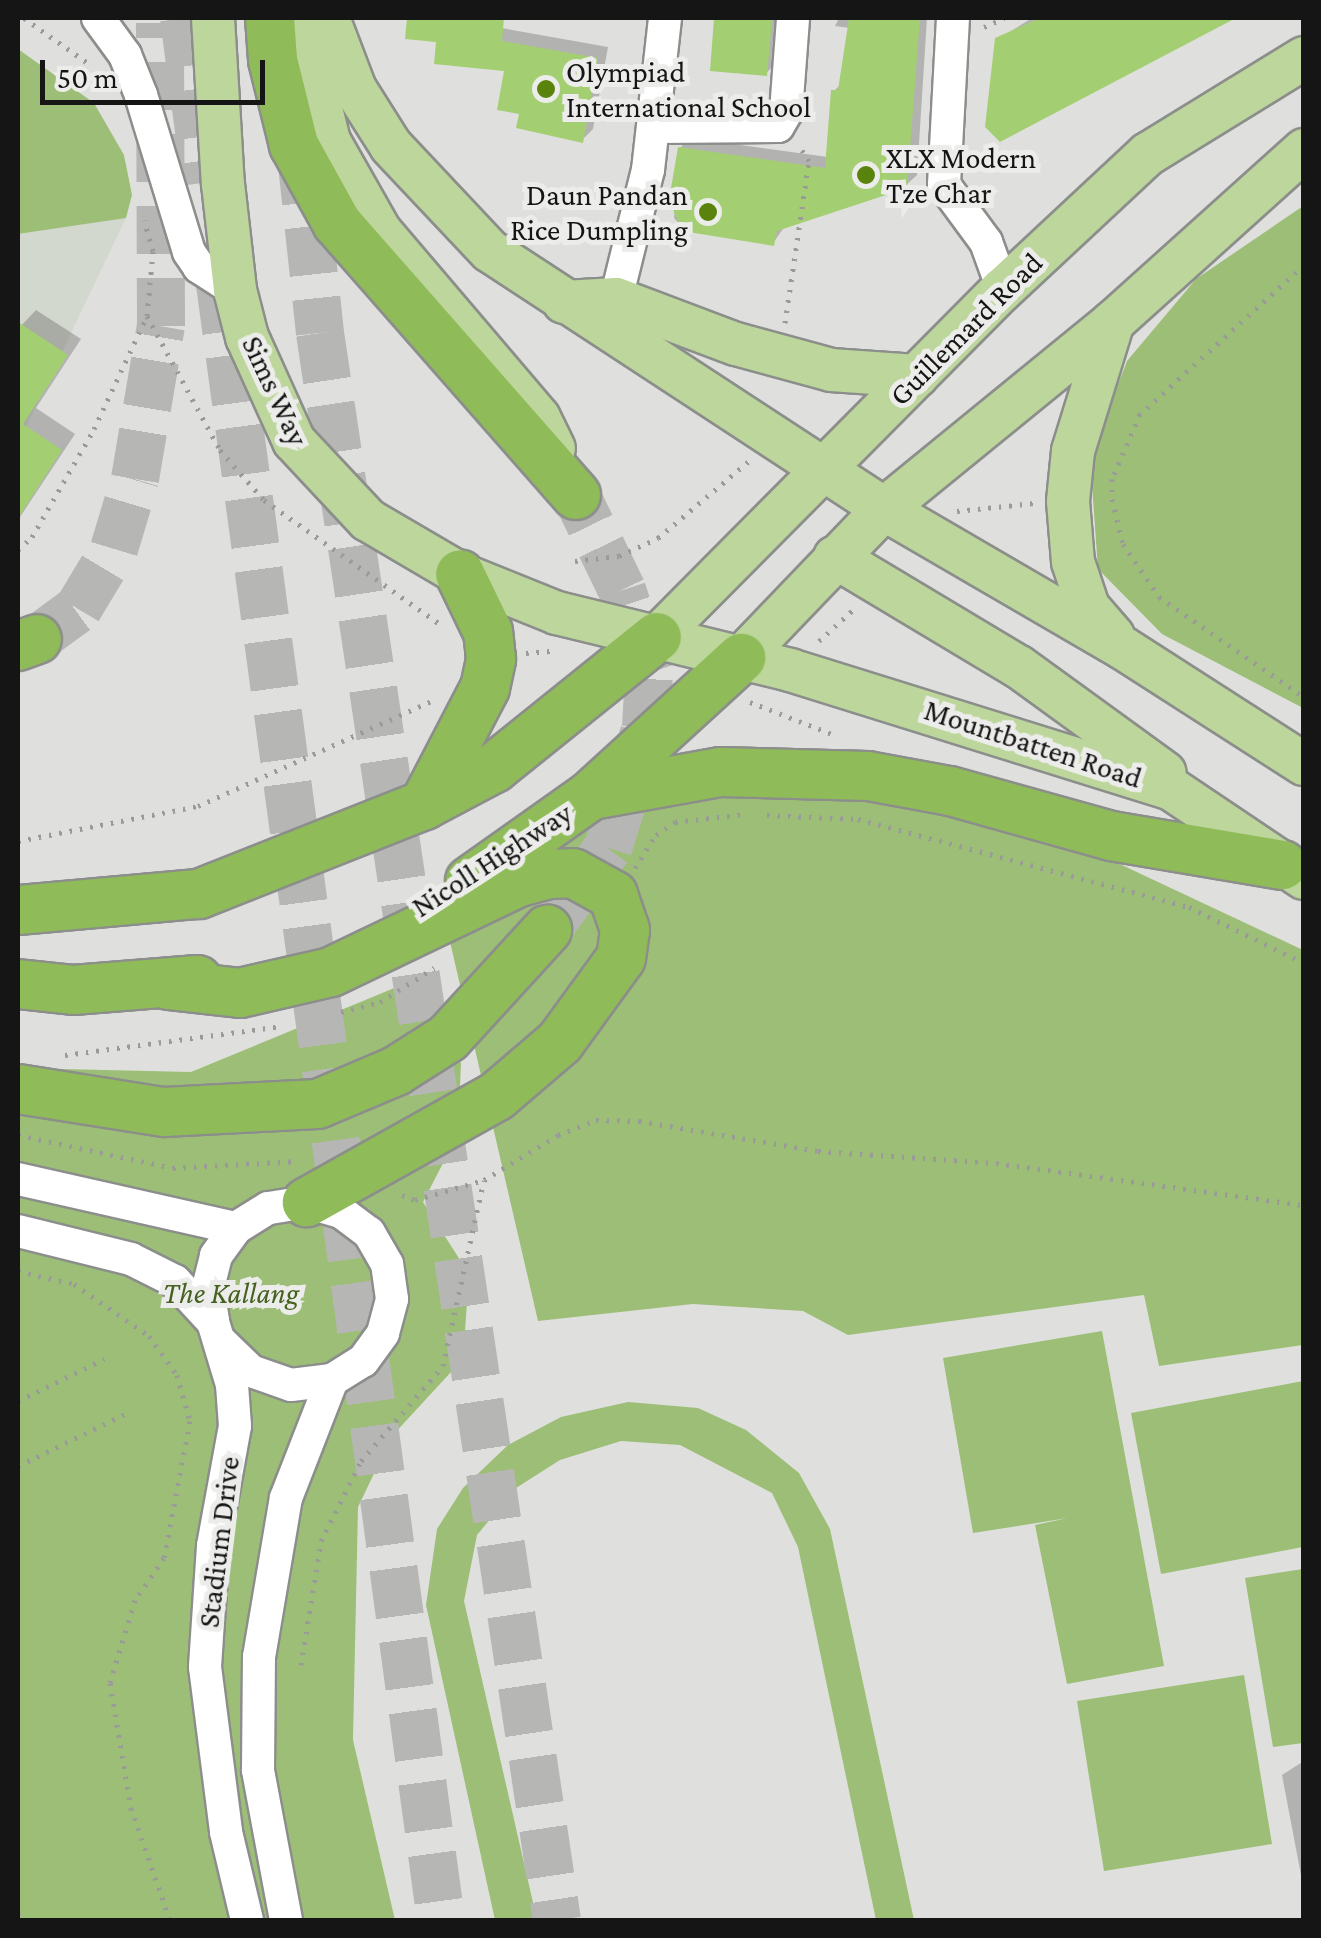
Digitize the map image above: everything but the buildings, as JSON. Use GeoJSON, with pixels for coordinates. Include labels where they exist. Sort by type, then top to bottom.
{"type":"FeatureCollection","features":[{"type":"Feature","properties":{"kind":"highway"},"geometry":{"type":"LineString","coordinates":[[270,18],[273,60],[294,144],[336,222],[576,495]]}},
{"type":"Feature","properties":{"kind":"highway"},"geometry":{"type":"LineString","coordinates":[[424,806],[486,688],[491,659],[488,632],[460,574]]}},
{"type":"Feature","properties":{"kind":"highway"},"geometry":{"type":"LineString","coordinates":[[18,910],[198,894],[424,806],[494,768],[657,637]]}},
{"type":"Feature","properties":{"kind":"highway","name":"Nicoll Highway"},"geometry":{"type":"LineString","coordinates":[[18,984],[72,990],[168,985],[276,964],[417,912],[541,836],[741,658]]}},
{"type":"Feature","properties":{"kind":"highway"},"geometry":{"type":"LineString","coordinates":[[590,796],[721,772],[868,776],[950,791],[1111,836],[1293,871]]}},
{"type":"Feature","properties":{"kind":"highway"},"geometry":{"type":"LineString","coordinates":[[168,985],[240,992],[331,972],[418,936],[519,882],[549,874],[573,873],[614,896],[625,930],[621,958],[560,1042],[496,1096],[306,1181]]}},
{"type":"Feature","properties":{"kind":"highway"},"geometry":{"type":"LineString","coordinates":[[18,1089],[164,1112],[318,1104],[396,1072],[448,1038],[547,930]]}},
{"type":"Feature","properties":{"kind":"main road","name":"Sims Way"},"geometry":{"type":"LineString","coordinates":[[214,18],[234,290],[270,394],[310,464],[368,520],[460,574],[557,613],[741,658]]}},
{"type":"Feature","properties":{"kind":"main road"},"geometry":{"type":"LineString","coordinates":[[306,18],[318,101],[346,170],[380,230],[538,418],[576,495]]}},
{"type":"Feature","properties":{"kind":"main road"},"geometry":{"type":"LineString","coordinates":[[328,18],[354,89],[430,195],[490,252],[884,509],[1123,648],[1304,764]]}},
{"type":"Feature","properties":{"kind":"main road","name":"Guillemard Road"},"geometry":{"type":"LineString","coordinates":[[657,637],[1003,288],[1148,154],[1304,58]]}},
{"type":"Feature","properties":{"kind":"main road"},"geometry":{"type":"LineString","coordinates":[[741,658],[884,509],[1113,322],[1304,150]]}},
{"type":"Feature","properties":{"kind":"main road"},"geometry":{"type":"LineString","coordinates":[[564,302],[616,299],[783,345],[845,372],[929,364]]}},
{"type":"Feature","properties":{"kind":"main road"},"geometry":{"type":"LineString","coordinates":[[1113,322],[1076,438],[1068,501],[1073,562],[1088,608],[1123,648]]}},
{"type":"Feature","properties":{"kind":"main road"},"geometry":{"type":"LineString","coordinates":[[826,470],[835,557]]}},
{"type":"Feature","properties":{"kind":"main road"},"geometry":{"type":"LineString","coordinates":[[835,557],[1018,667],[1164,771],[1170,788]]}},
{"type":"Feature","properties":{"kind":"main road","name":"Mountbatten Road"},"geometry":{"type":"LineString","coordinates":[[741,658],[987,726],[1170,788],[1293,871]]}},
{"type":"Feature","properties":{"kind":"street"},"geometry":{"type":"LineString","coordinates":[[98,18],[125,55],[141,94],[189,252],[200,267],[234,290]]}},
{"type":"Feature","properties":{"kind":"street"},"geometry":{"type":"LineString","coordinates":[[616,299],[655,127],[665,18]]}},
{"type":"Feature","properties":{"kind":"street"},"geometry":{"type":"LineString","coordinates":[[655,127],[778,126],[782,121],[793,18]]}},
{"type":"Feature","properties":{"kind":"street"},"geometry":{"type":"LineString","coordinates":[[967,23],[944,186],[986,242],[1003,288]]}},
{"type":"Feature","properties":{"kind":"street"},"geometry":{"type":"LineString","coordinates":[[18,1179],[236,1228],[306,1181],[369,1234],[387,1264],[392,1299],[384,1333],[363,1362],[332,1380],[278,1380],[251,1371],[175,1280],[132,1259],[18,1231]]}},
{"type":"Feature","properties":{"kind":"street","name":"Stadium Drive"},"geometry":{"type":"LineString","coordinates":[[236,1228],[216,1256],[208,1289],[235,1426],[213,1546],[205,1667],[224,1815],[246,1920]]}},
{"type":"Feature","properties":{"kind":"street","name":"Stadium Drive"},"geometry":{"type":"LineString","coordinates":[[286,1920],[258,1770],[258,1657],[286,1498],[332,1380]]}},
{"type":"Feature","properties":{"kind":"path"},"geometry":{"type":"LineString","coordinates":[[24,18],[82,56]]}},
{"type":"Feature","properties":{"kind":"path"},"geometry":{"type":"LineString","coordinates":[[967,23],[1004,18]]}},
{"type":"Feature","properties":{"kind":"path"},"geometry":{"type":"LineString","coordinates":[[782,121],[809,161],[783,345]]}},
{"type":"Feature","properties":{"kind":"path"},"geometry":{"type":"LineString","coordinates":[[1304,265],[1140,414],[1112,479],[1123,544],[1138,575],[1158,597],[1304,697]]}},
{"type":"Feature","properties":{"kind":"path"},"geometry":{"type":"LineString","coordinates":[[18,550],[32,538],[94,429],[147,316],[220,450],[264,500],[446,629]]}},
{"type":"Feature","properties":{"kind":"path"},"geometry":{"type":"LineString","coordinates":[[574,561],[619,556],[646,544],[751,460]]}},
{"type":"Feature","properties":{"kind":"path"},"geometry":{"type":"LineString","coordinates":[[18,841],[198,806],[425,709],[443,688]]}},
{"type":"Feature","properties":{"kind":"path"},"geometry":{"type":"LineString","coordinates":[[756,703],[846,738]]}},
{"type":"Feature","properties":{"kind":"path"},"geometry":{"type":"LineString","coordinates":[[858,819],[1189,907],[1304,964]]}},
{"type":"Feature","properties":{"kind":"path"},"geometry":{"type":"LineString","coordinates":[[328,1015],[380,1002],[448,960]]}},
{"type":"Feature","properties":{"kind":"path"},"geometry":{"type":"LineString","coordinates":[[60,1056],[241,1036],[293,1023]]}},
{"type":"Feature","properties":{"kind":"path"},"geometry":{"type":"LineString","coordinates":[[301,1665],[321,1542],[361,1461],[443,1366],[484,1180],[558,1135],[596,1120],[639,1121],[818,1152],[996,1163],[1304,1205]]}},
{"type":"Feature","properties":{"kind":"path"},"geometry":{"type":"LineString","coordinates":[[18,1134],[173,1168],[306,1181]]}},
{"type":"Feature","properties":{"kind":"path"},"geometry":{"type":"LineString","coordinates":[[18,1272],[74,1284],[148,1336],[177,1375],[190,1421],[164,1558],[135,1600],[110,1683],[131,1808],[170,1920]]}},
{"type":"Feature","properties":{"kind":"path"},"geometry":{"type":"LineString","coordinates":[[18,1402],[104,1359]]}},
{"type":"Feature","properties":{"kind":"path"},"geometry":{"type":"LineString","coordinates":[[18,1466],[125,1414]]}},
{"type":"Feature","properties":{"kind":"path"},"geometry":{"type":"LineString","coordinates":[[18,1913],[18,1920]]}},
{"type":"Feature","properties":{"kind":"shaded area"},"geometry":{"type":"Polygon","coordinates":[[[126,218],[18,444],[18,234],[126,218]]]}},
{"type":"Feature","properties":{"kind":"green space"},"geometry":{"type":"Polygon","coordinates":[[[18,49],[94,103],[124,155],[132,195],[126,218],[18,234],[18,49]]]}},
{"type":"Feature","properties":{"kind":"green space"},"geometry":{"type":"Polygon","coordinates":[[[1303,206],[1303,708],[1162,634],[1098,569],[1090,457],[1127,361],[1196,279],[1303,206]]]}},
{"type":"Feature","properties":{"kind":"green space"},"geometry":{"type":"Polygon","coordinates":[[[590,796],[949,796],[1092,851],[1303,950],[1303,1345],[1159,1366],[1144,1295],[848,1335],[803,1311],[693,1304],[538,1321],[441,903],[590,796]]]}},
{"type":"Feature","properties":{"kind":"green space","name":"The Kallang"},"geometry":{"type":"Polygon","coordinates":[[[404,984],[461,1063],[458,1134],[423,1202],[469,1274],[463,1359],[392,1436],[358,1507],[353,1740],[395,1920],[18,1920],[18,1068],[191,1072],[404,984]]]}},
{"type":"Feature","properties":{"kind":"green space"},"geometry":{"type":"Polygon","coordinates":[[[1102,1331],[1164,1666],[1067,1684],[1035,1525],[1068,1518],[973,1533],[943,1358],[1102,1331]]]}},
{"type":"Feature","properties":{"kind":"green space"},"geometry":{"type":"Polygon","coordinates":[[[1303,1381],[1303,1547],[1161,1574],[1131,1413],[1303,1381]]]}},
{"type":"Feature","properties":{"kind":"green space"},"geometry":{"type":"Polygon","coordinates":[[[628,1402],[698,1408],[746,1430],[799,1473],[830,1529],[914,1920],[876,1920],[798,1547],[772,1493],[680,1445],[621,1441],[560,1460],[516,1488],[477,1535],[464,1601],[537,1920],[495,1920],[426,1605],[437,1529],[463,1488],[508,1445],[561,1417],[628,1402]]]}},
{"type":"Feature","properties":{"kind":"green space"},"geometry":{"type":"Polygon","coordinates":[[[1303,1569],[1303,1743],[1273,1747],[1245,1578],[1303,1569]]]}},
{"type":"Feature","properties":{"kind":"green space"},"geometry":{"type":"Polygon","coordinates":[[[1244,1675],[1272,1844],[1104,1871],[1077,1701],[1244,1675]]]}},
{"type":"Feature","properties":{"kind":"tunnel"},"geometry":{"type":"LineString","coordinates":[[184,18],[206,183]]}},
{"type":"Feature","properties":{"kind":"tunnel"},"geometry":{"type":"LineString","coordinates":[[37,639],[78,609],[114,549],[135,479],[161,326],[160,23]]}},
{"type":"Feature","properties":{"kind":"tunnel"},"geometry":{"type":"LineString","coordinates":[[301,155],[320,333],[557,1920]]}},
{"type":"Feature","properties":{"kind":"tunnel"},"geometry":{"type":"LineString","coordinates":[[220,284],[441,1920]]}},
{"type":"Feature","properties":{"kind":"tunnel"},"geometry":{"type":"LineString","coordinates":[[547,930],[608,848],[646,727],[649,673],[622,590],[576,495]]}},
{"type":"Feature","properties":{"kind":"place","name":"Olympiad International School"},"geometry":{"type":"Point","coordinates":[546,89]}},
{"type":"Feature","properties":{"kind":"place","name":"XLX Modern Tze Char"},"geometry":{"type":"Point","coordinates":[866,175]}},
{"type":"Feature","properties":{"kind":"place","name":"Daun Pandan Rice Dumpling"},"geometry":{"type":"Point","coordinates":[708,212]}}]}
